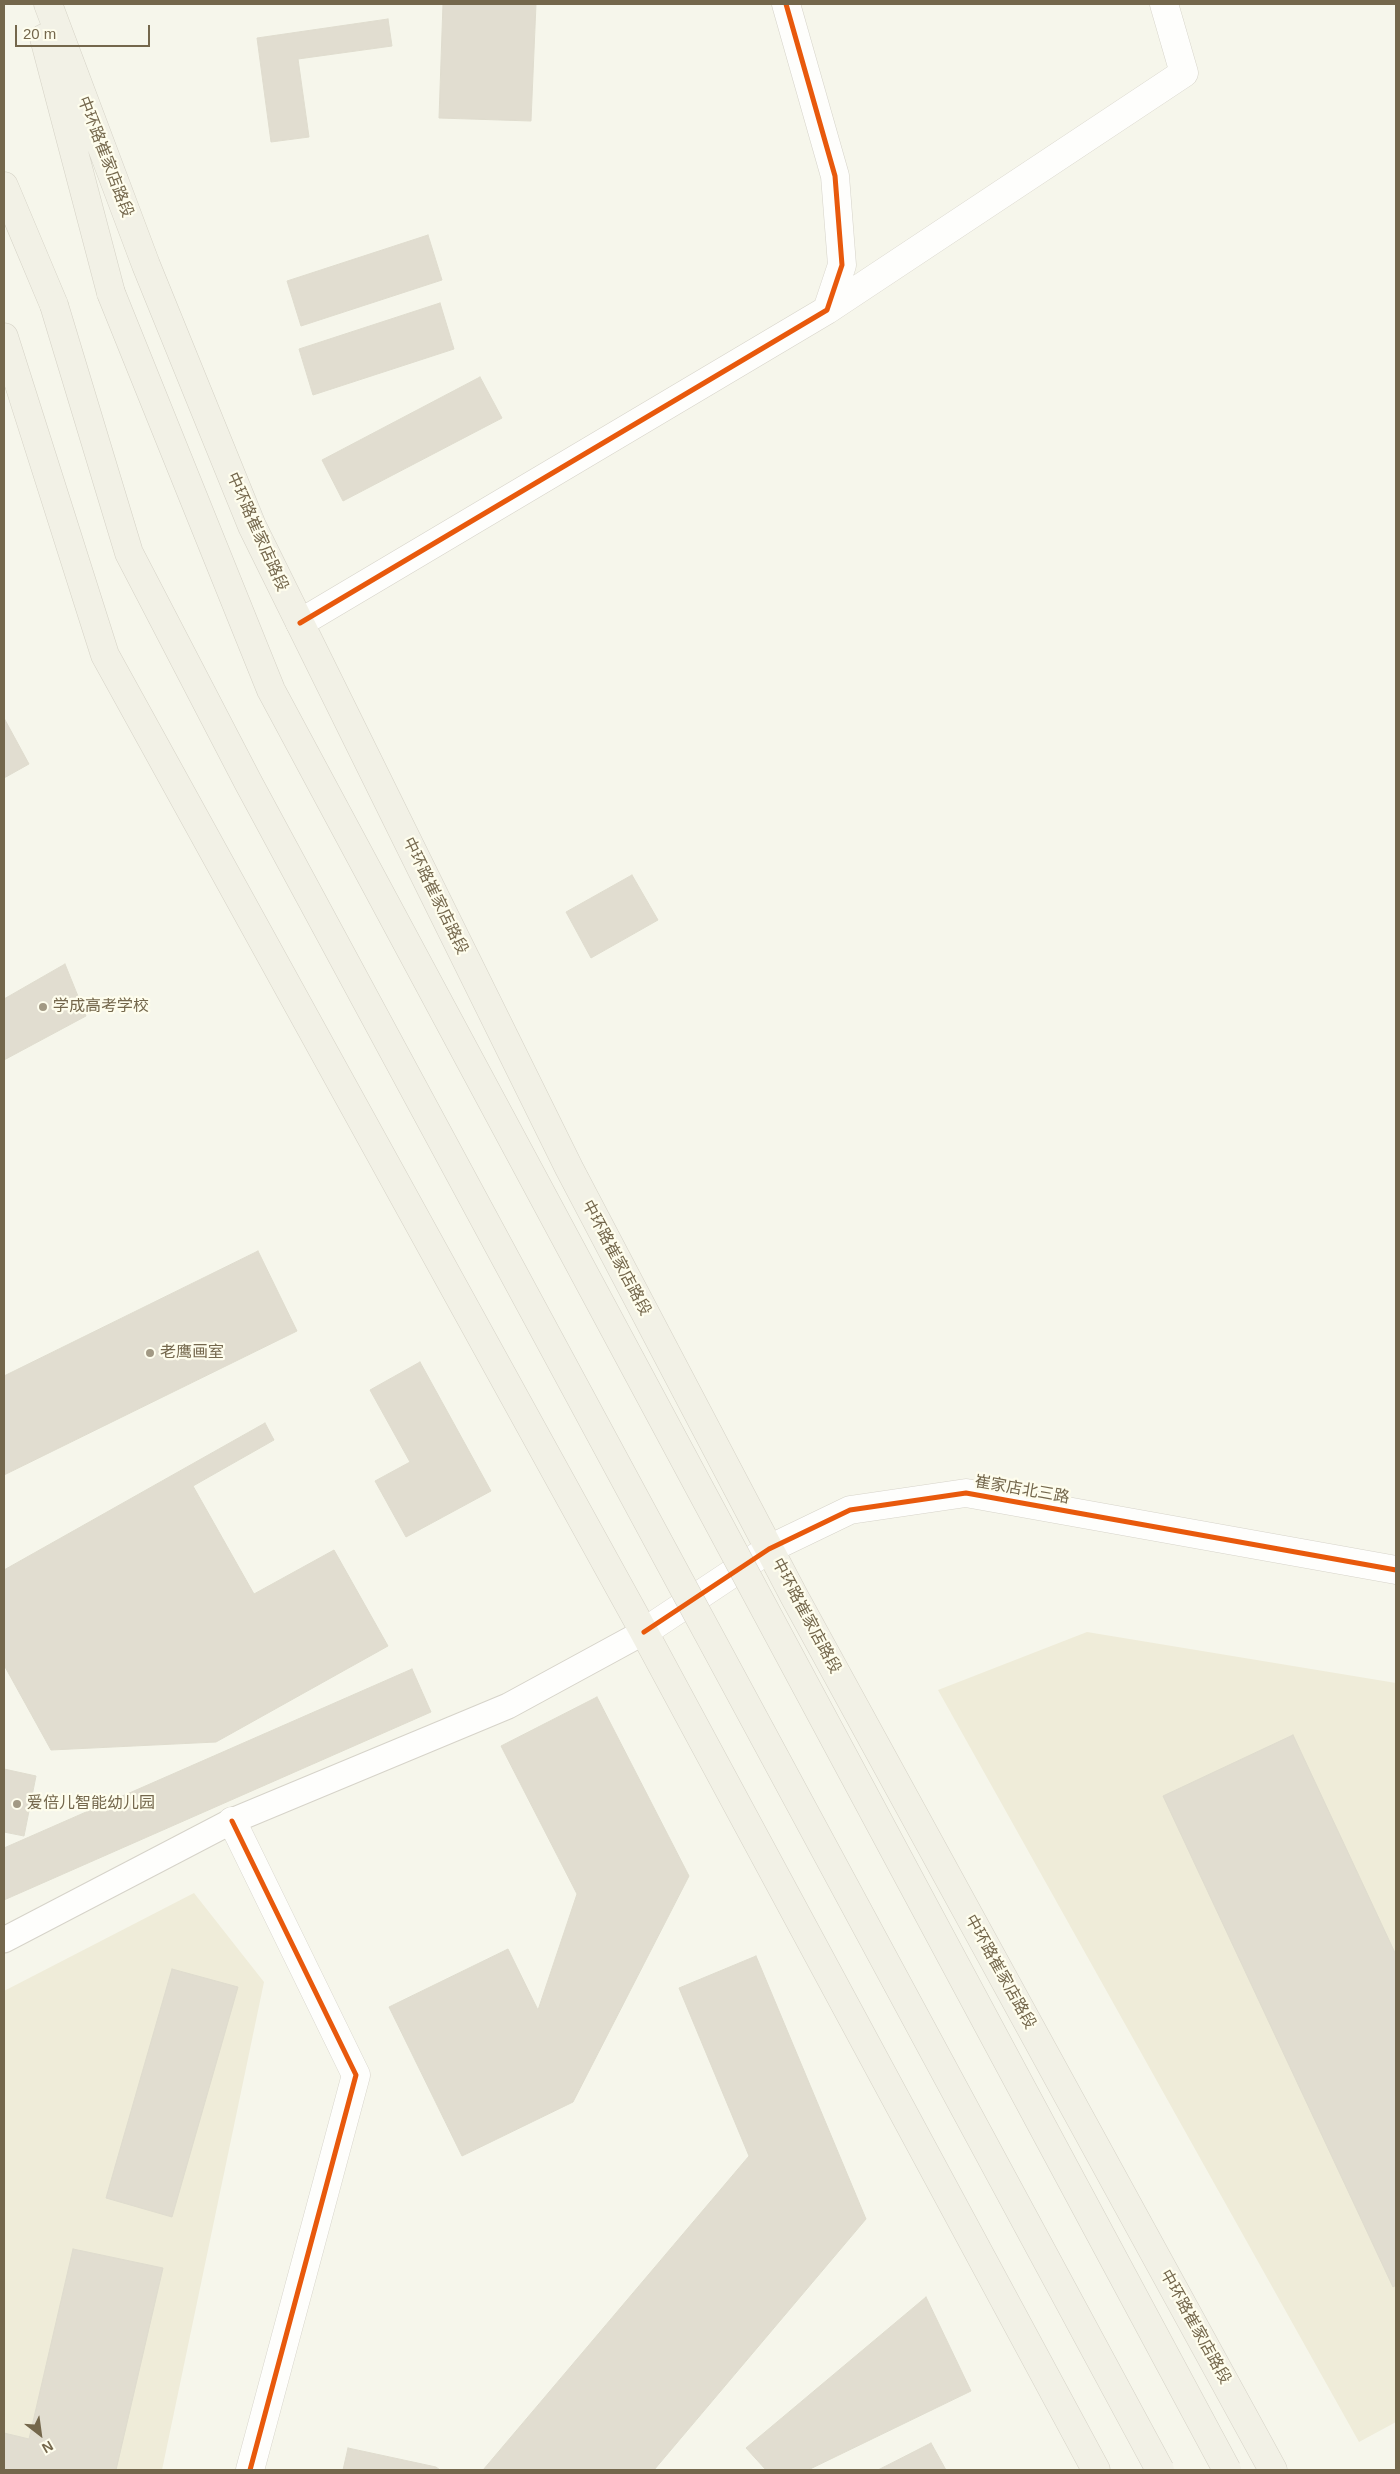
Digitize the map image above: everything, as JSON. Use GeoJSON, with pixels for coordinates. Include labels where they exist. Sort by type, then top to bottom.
{"type":"FeatureCollection","features":[{"type":"Feature","properties":{"kind":"main road","name":"中环路崔家店路段"},"geometry":{"type":"LineString","coordinates":[[36,4],[111,293],[270,690],[1227,2470]]}},
{"type":"Feature","properties":{"kind":"main road","name":"中环路崔家店路段"},"geometry":{"type":"LineString","coordinates":[[48,4],[146,265],[241,499],[300,623],[569,1168],[769,1549],[1273,2470]]}},
{"type":"Feature","properties":{"kind":"main road"},"geometry":{"type":"LineString","coordinates":[[4,186],[54,304],[129,552],[248,782],[1160,2470]]}},
{"type":"Feature","properties":{"kind":"main road"},"geometry":{"type":"LineString","coordinates":[[4,337],[105,655],[644,1632],[1096,2470]]}},
{"type":"Feature","properties":{"kind":"street"},"geometry":{"type":"LineString","coordinates":[[786,4],[835,176],[842,265],[827,310]]}},
{"type":"Feature","properties":{"kind":"street"},"geometry":{"type":"LineString","coordinates":[[300,623],[827,310],[1184,73],[1164,4]]}},
{"type":"Feature","properties":{"kind":"street","name":"崔家店北三路"},"geometry":{"type":"LineString","coordinates":[[644,1632],[769,1549],[850,1510],[966,1492],[1396,1570]]}},
{"type":"Feature","properties":{"kind":"street"},"geometry":{"type":"LineString","coordinates":[[232,1821],[356,2074],[250,2470]]}},
{"type":"Feature","properties":{"kind":"lane"},"geometry":{"type":"LineString","coordinates":[[4,1940],[232,1821],[508,1706],[644,1632]]}},
{"type":"Feature","properties":{"kind":"shaded area"},"geometry":{"type":"Polygon","coordinates":[[[1087,1632],[1396,1683],[1396,2422],[1359,2442],[938,1690],[1087,1632]]]}},
{"type":"Feature","properties":{"kind":"shaded area"},"geometry":{"type":"Polygon","coordinates":[[[194,1893],[264,1982],[162,2470],[4,2470],[4,1991],[194,1893]]]}},
{"type":"Feature","properties":{"kind":"building"},"geometry":{"type":"Polygon","coordinates":[[[443,4],[536,4],[531,121],[439,118],[443,4]]]}},
{"type":"Feature","properties":{"kind":"building"},"geometry":{"type":"Polygon","coordinates":[[[388,19],[392,46],[298,59],[309,137],[271,142],[257,38],[388,19]]]}},
{"type":"Feature","properties":{"kind":"building"},"geometry":{"type":"Polygon","coordinates":[[[428,235],[442,280],[301,326],[287,281],[428,235]]]}},
{"type":"Feature","properties":{"kind":"building"},"geometry":{"type":"Polygon","coordinates":[[[440,303],[454,349],[313,395],[299,349],[440,303]]]}},
{"type":"Feature","properties":{"kind":"building"},"geometry":{"type":"Polygon","coordinates":[[[480,377],[502,418],[343,501],[322,460],[480,377]]]}},
{"type":"Feature","properties":{"kind":"building"},"geometry":{"type":"Polygon","coordinates":[[[4,718],[29,764],[4,778],[4,718]]]}},
{"type":"Feature","properties":{"kind":"building"},"geometry":{"type":"Polygon","coordinates":[[[632,875],[658,920],[591,958],[566,912],[632,875]]]}},
{"type":"Feature","properties":{"kind":"building","name":"学成高考学校"},"geometry":{"type":"Polygon","coordinates":[[[65,964],[86,1016],[4,1060],[4,999],[65,964]]]}},
{"type":"Feature","properties":{"kind":"building","name":"老鹰画室"},"geometry":{"type":"Polygon","coordinates":[[[258,1251],[297,1331],[4,1475],[4,1376],[258,1251]]]}},
{"type":"Feature","properties":{"kind":"building"},"geometry":{"type":"Polygon","coordinates":[[[420,1362],[491,1491],[406,1537],[375,1481],[410,1462],[370,1390],[420,1362]]]}},
{"type":"Feature","properties":{"kind":"building"},"geometry":{"type":"Polygon","coordinates":[[[265,1423],[274,1440],[193,1486],[254,1594],[334,1550],[388,1646],[216,1742],[51,1750],[4,1665],[4,1570],[265,1423]]]}},
{"type":"Feature","properties":{"kind":"building"},"geometry":{"type":"Polygon","coordinates":[[[412,1669],[431,1712],[4,1900],[4,1848],[412,1669]]]}},
{"type":"Feature","properties":{"kind":"building"},"geometry":{"type":"Polygon","coordinates":[[[597,1697],[689,1876],[573,2102],[462,2156],[389,2007],[508,1949],[538,2010],[577,1894],[501,1746],[597,1697]]]}},
{"type":"Feature","properties":{"kind":"building"},"geometry":{"type":"Polygon","coordinates":[[[1293,1735],[1396,1955],[1396,2285],[1393,2287],[1163,1796],[1293,1735]]]}},
{"type":"Feature","properties":{"kind":"building","name":"爱倍儿智能幼儿园"},"geometry":{"type":"Polygon","coordinates":[[[4,1769],[36,1776],[24,1836],[4,1832],[4,1769]]]}},
{"type":"Feature","properties":{"kind":"building"},"geometry":{"type":"Polygon","coordinates":[[[756,1956],[866,2219],[654,2470],[483,2470],[749,2156],[679,1988],[756,1956]]]}},
{"type":"Feature","properties":{"kind":"building"},"geometry":{"type":"Polygon","coordinates":[[[172,1969],[238,1987],[172,2217],[106,2198],[172,1969]]]}},
{"type":"Feature","properties":{"kind":"building"},"geometry":{"type":"Polygon","coordinates":[[[73,2249],[163,2268],[116,2470],[4,2470],[4,2433],[29,2439],[73,2249]]]}},
{"type":"Feature","properties":{"kind":"building"},"geometry":{"type":"Polygon","coordinates":[[[926,2297],[971,2391],[808,2470],[766,2470],[746,2448],[926,2297]]]}},
{"type":"Feature","properties":{"kind":"building"},"geometry":{"type":"Polygon","coordinates":[[[931,2443],[946,2470],[878,2470],[931,2443]]]}},
{"type":"Feature","properties":{"kind":"building"},"geometry":{"type":"Polygon","coordinates":[[[348,2448],[436,2467],[440,2470],[343,2470],[348,2448]]]}},
{"type":"Feature","properties":{"kind":"cycle path"},"geometry":{"type":"LineString","coordinates":[[300,623],[827,310],[842,265],[835,176],[786,4]]}},
{"type":"Feature","properties":{"kind":"cycle path"},"geometry":{"type":"LineString","coordinates":[[644,1632],[769,1549],[850,1510],[966,1493],[1396,1570]]}},
{"type":"Feature","properties":{"kind":"cycle path"},"geometry":{"type":"LineString","coordinates":[[232,1821],[356,2075],[250,2470]]}},
{"type":"Feature","properties":{"kind":"place","name":"学成高考学校"},"geometry":{"type":"Point","coordinates":[43,1007]}},
{"type":"Feature","properties":{"kind":"place","name":"老鹰画室"},"geometry":{"type":"Point","coordinates":[150,1353]}},
{"type":"Feature","properties":{"kind":"place","name":"爱倍儿智能幼儿园"},"geometry":{"type":"Point","coordinates":[17,1804]}}]}
